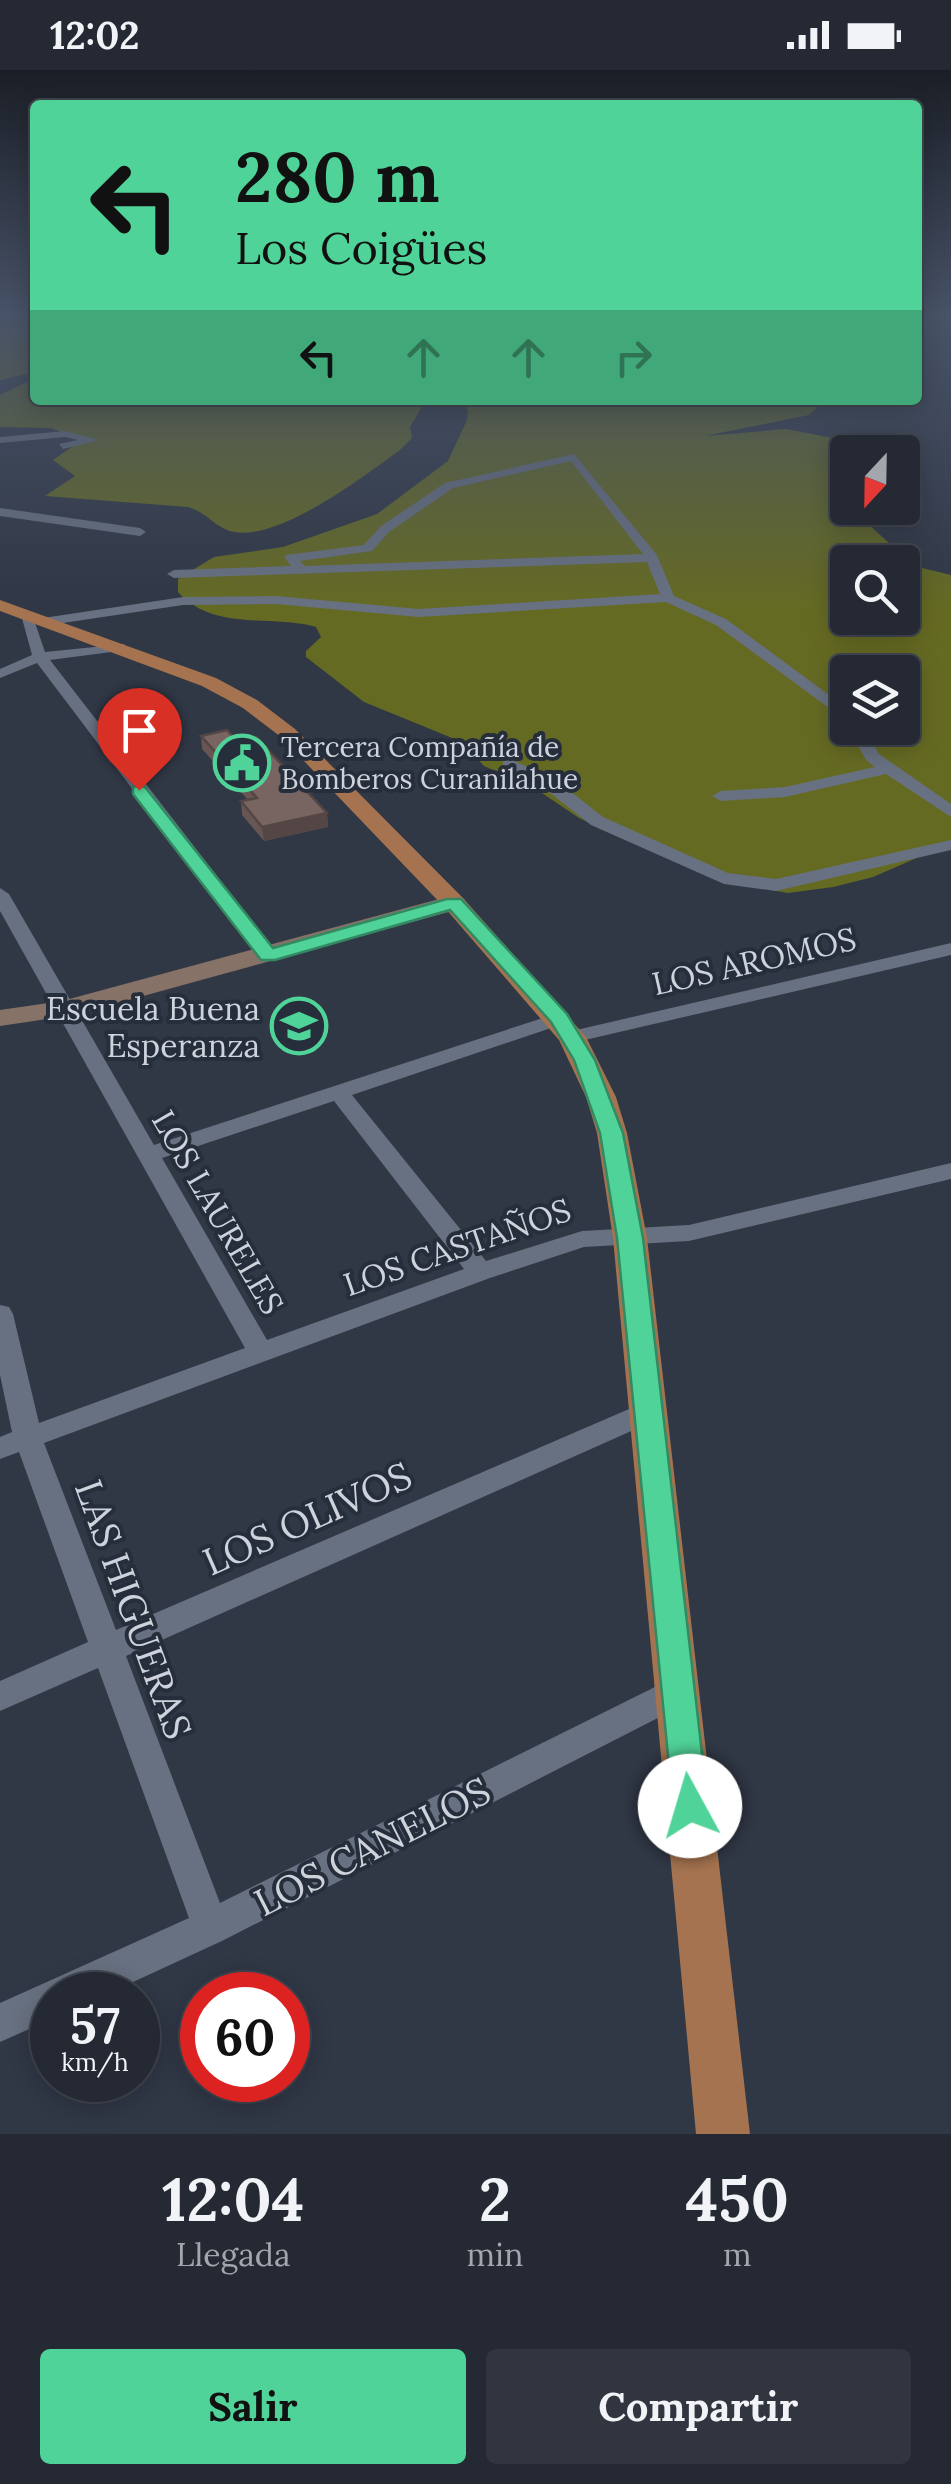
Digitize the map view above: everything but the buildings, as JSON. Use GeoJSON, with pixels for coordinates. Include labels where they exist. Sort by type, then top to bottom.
{"type":"FeatureCollection","features":[{"type":"Feature","properties":{"kind":"main road"},"geometry":{"type":"LineString","coordinates":[[0,605],[220,687],[277,723],[454,903],[566,1028],[600,1097],[612,1133],[630,1238],[723,2134]]}},
{"type":"Feature","properties":{"kind":"street"},"geometry":{"type":"LineString","coordinates":[[0,440],[65,434],[94,440],[64,446]]}},
{"type":"Feature","properties":{"kind":"street"},"geometry":{"type":"LineString","coordinates":[[302,570],[291,558],[368,548],[384,529],[449,485],[574,457],[652,558],[668,598]]}},
{"type":"Feature","properties":{"kind":"street"},"geometry":{"type":"LineString","coordinates":[[0,512],[140,532]]}},
{"type":"Feature","properties":{"kind":"street"},"geometry":{"type":"LineString","coordinates":[[174,574],[652,558]]}},
{"type":"Feature","properties":{"kind":"street"},"geometry":{"type":"LineString","coordinates":[[268,955],[40,657],[34,618],[183,601],[276,600],[418,613],[668,598],[721,622],[830,704]]}},
{"type":"Feature","properties":{"kind":"street"},"geometry":{"type":"LineString","coordinates":[[0,674],[40,657],[119,647]]}},
{"type":"Feature","properties":{"kind":"street"},"geometry":{"type":"LineString","coordinates":[[865,745],[872,758],[951,812]]}},
{"type":"Feature","properties":{"kind":"street"},"geometry":{"type":"LineString","coordinates":[[509,764],[546,781],[597,821],[724,878],[746,883],[776,884],[951,845]]}},
{"type":"Feature","properties":{"kind":"street"},"geometry":{"type":"LineString","coordinates":[[721,796],[785,792],[888,769]]}},
{"type":"Feature","properties":{"kind":"street","name":"LOS LAURELES"},"geometry":{"type":"LineString","coordinates":[[0,894],[260,1352]]}},
{"type":"Feature","properties":{"kind":"street"},"geometry":{"type":"LineString","coordinates":[[0,1018],[64,1009],[454,903]]}},
{"type":"Feature","properties":{"kind":"street","name":"LOS AROMOS"},"geometry":{"type":"LineString","coordinates":[[148,1155],[339,1092],[566,1028],[951,949]]}},
{"type":"Feature","properties":{"kind":"street"},"geometry":{"type":"LineString","coordinates":[[339,1092],[481,1272]]}},
{"type":"Feature","properties":{"kind":"street","name":"LOS CASTAÑOS"},"geometry":{"type":"LineString","coordinates":[[14,1443],[481,1272],[582,1239],[690,1233],[951,1171]]}},
{"type":"Feature","properties":{"kind":"street","name":"LAS HIGUERAS"},"geometry":{"type":"LineString","coordinates":[[0,1314],[14,1443],[105,1650],[211,1927]]}},
{"type":"Feature","properties":{"kind":"street","name":"LOS OLIVOS"},"geometry":{"type":"LineString","coordinates":[[0,1696],[646,1413]]}},
{"type":"Feature","properties":{"kind":"street","name":"LOS CANELOS"},"geometry":{"type":"LineString","coordinates":[[112,1972],[211,1927],[679,1691]]}},
{"type":"Feature","properties":{"kind":"street"},"geometry":{"type":"LineString","coordinates":[[0,2023],[30,2009]]}},
{"type":"Feature","properties":{"kind":"green space"},"geometry":{"type":"Polygon","coordinates":[[[0,414],[418,414],[410,427],[412,438],[400,450],[297,517],[253,532],[223,528],[188,507],[45,496],[75,476],[53,460],[82,440],[51,428],[0,427],[0,414]]]}},
{"type":"Feature","properties":{"kind":"green space"},"geometry":{"type":"Polygon","coordinates":[[[468,414],[810,414],[705,436],[786,429],[830,437],[830,525],[869,525],[891,545],[830,545],[830,635],[920,635],[920,567],[951,575],[951,843],[873,877],[833,887],[788,893],[718,880],[579,818],[533,787],[484,766],[462,742],[364,702],[306,657],[306,651],[321,637],[316,627],[208,613],[178,592],[178,579],[214,557],[283,547],[377,514],[448,461],[468,414]]]}},
{"type":"Feature","properties":{"kind":"place","name":"Tercera Compañía de Bomberos Curanilahue"},"geometry":{"type":"Point","coordinates":[242,763]}},
{"type":"Feature","properties":{"kind":"place","name":"Escuela Buena Esperanza"},"geometry":{"type":"Point","coordinates":[299,1026]}},
{"type":"Feature","properties":{"kind":"route"},"geometry":{"type":"LineString","coordinates":[[139,790],[268,955],[454,903],[572,1037],[600,1097],[620,1170],[690,1806]]}}]}
